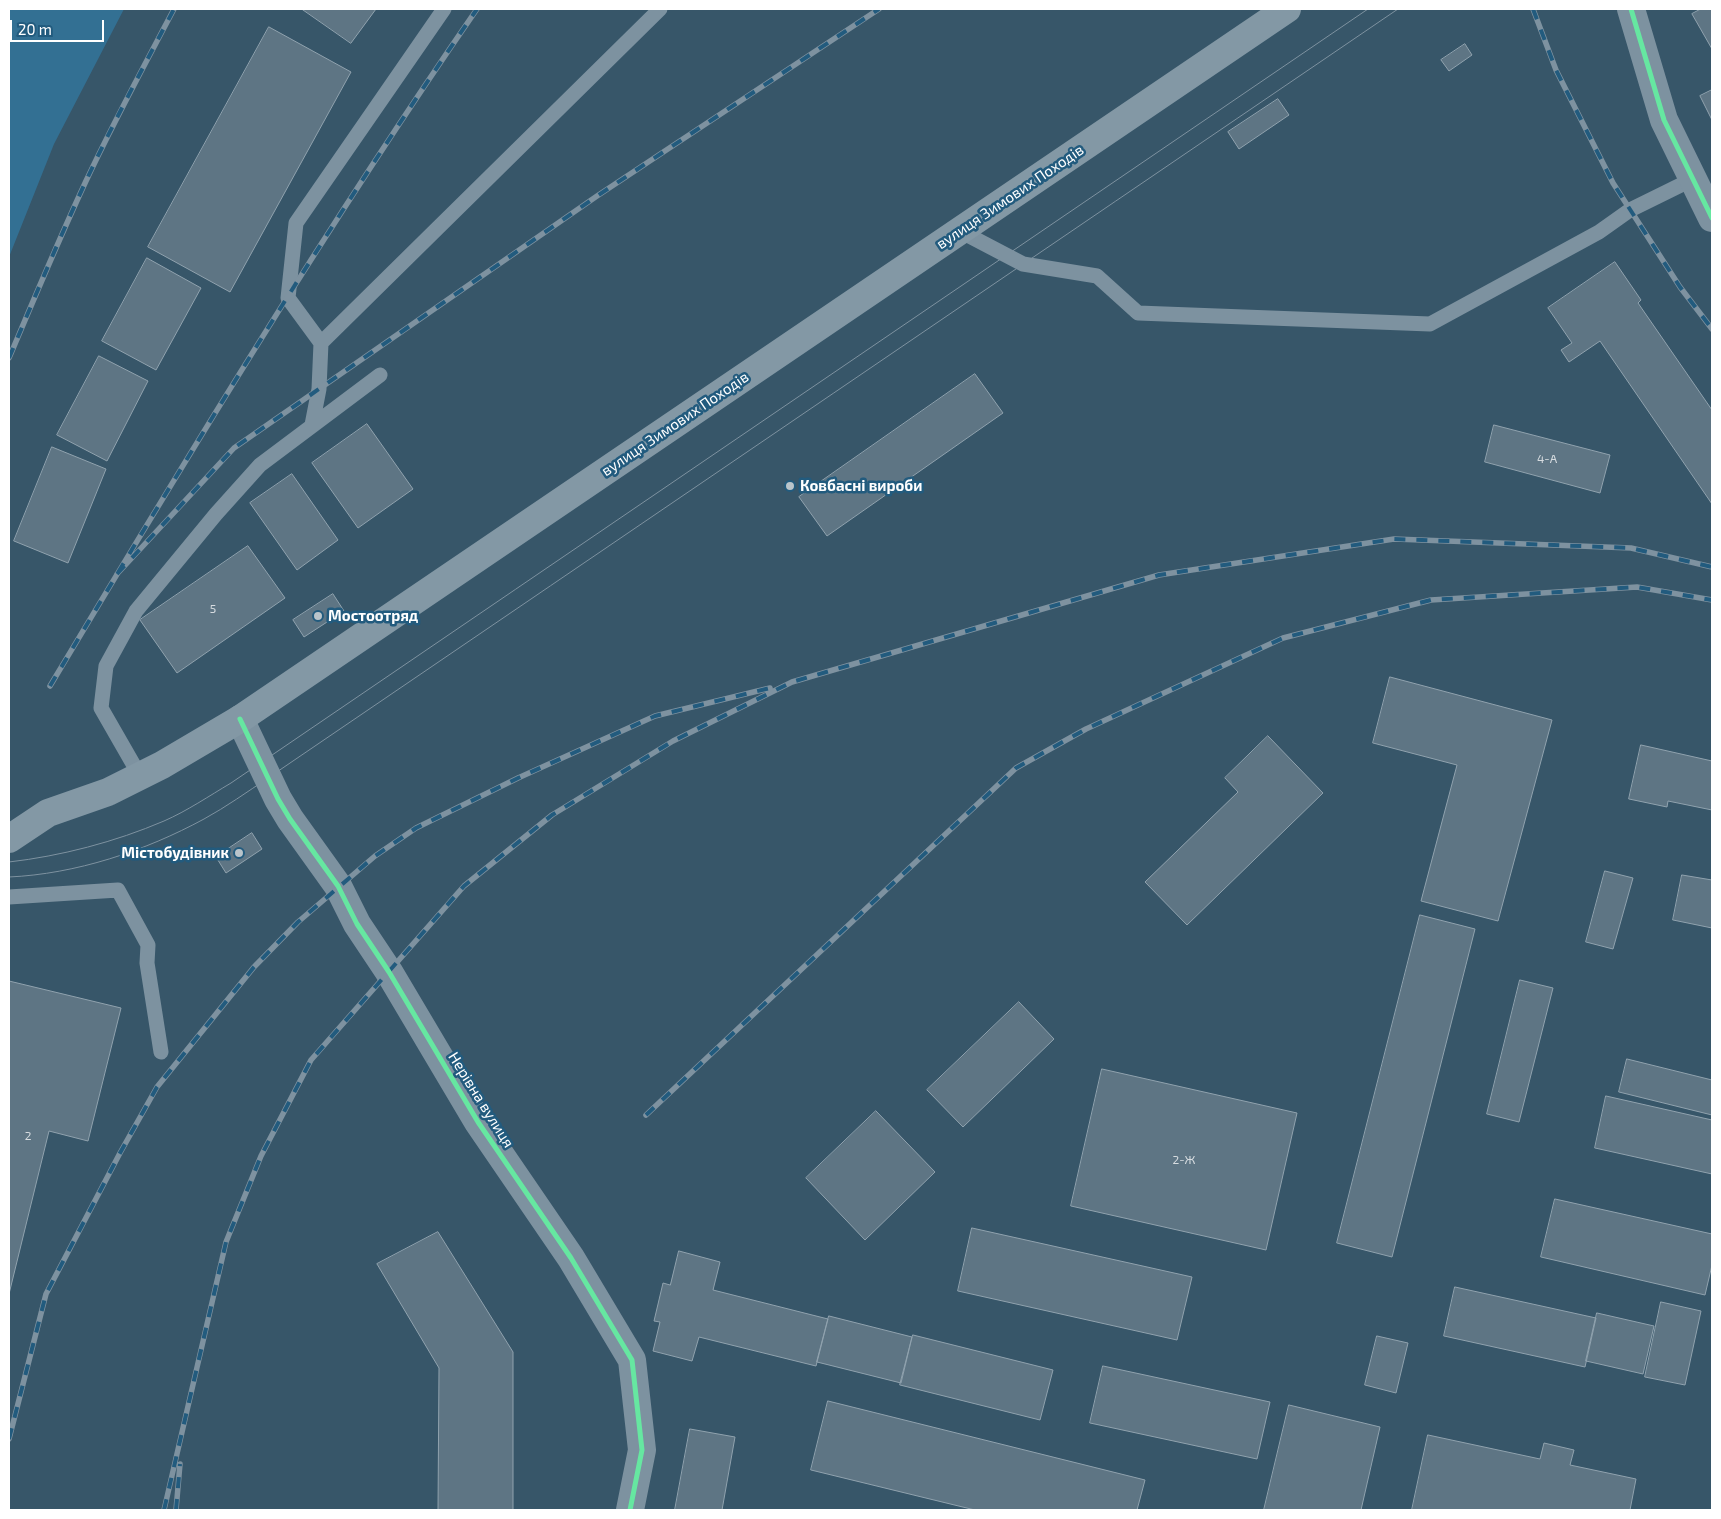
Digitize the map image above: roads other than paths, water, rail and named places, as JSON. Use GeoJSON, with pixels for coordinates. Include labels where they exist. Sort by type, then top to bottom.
{"type":"FeatureCollection","features":[{"type":"Feature","properties":{"kind":"main road","name":"вулиця Зимових Походів"},"geometry":{"type":"LineString","coordinates":[[9,839],[48,813],[108,792],[188,750],[240,719],[1287,9]]}},
{"type":"Feature","properties":{"kind":"main road","name":"вулиця Зимових Походів"},"geometry":{"type":"LineString","coordinates":[[9,814],[48,813]]}},
{"type":"Feature","properties":{"kind":"street"},"geometry":{"type":"LineString","coordinates":[[1634,10],[1664,120],[1712,218]]}},
{"type":"Feature","properties":{"kind":"street","name":"Нерівна вулиця"},"geometry":{"type":"LineString","coordinates":[[240,719],[278,799],[338,886],[357,924],[390,972],[478,1122],[571,1258],[632,1360],[642,1450],[630,1510]]}},
{"type":"Feature","properties":{"kind":"lane"},"geometry":{"type":"LineString","coordinates":[[312,426],[319,390],[321,343],[288,298],[296,223],[444,9]]}},
{"type":"Feature","properties":{"kind":"lane"},"geometry":{"type":"LineString","coordinates":[[321,343],[660,9]]}},
{"type":"Feature","properties":{"kind":"lane"},"geometry":{"type":"LineString","coordinates":[[960,231],[1023,264],[1097,276],[1138,313],[1430,324],[1599,232],[1630,210],[1693,180]]}},
{"type":"Feature","properties":{"kind":"lane"},"geometry":{"type":"LineString","coordinates":[[140,776],[101,708],[106,666],[136,611],[216,514],[260,465],[380,375]]}},
{"type":"Feature","properties":{"kind":"lane"},"geometry":{"type":"LineString","coordinates":[[9,897],[118,890],[148,945],[147,963],[161,1052]]}},
{"type":"Feature","properties":{"kind":"tram line"},"geometry":{"type":"LineString","coordinates":[[9,862],[68,852],[107,842],[145,829],[190,808],[231,783],[1368,9]]}},
{"type":"Feature","properties":{"kind":"tram line"},"geometry":{"type":"LineString","coordinates":[[9,877],[59,871],[110,859],[181,831],[220,810],[1398,9]]}},
{"type":"Feature","properties":{"kind":"railway"},"geometry":{"type":"LineString","coordinates":[[9,358],[86,181],[174,9]]}},
{"type":"Feature","properties":{"kind":"railway"},"geometry":{"type":"LineString","coordinates":[[50,686],[258,344],[365,175],[477,9]]}},
{"type":"Feature","properties":{"kind":"railway"},"geometry":{"type":"LineString","coordinates":[[117,574],[234,448],[597,196],[879,9]]}},
{"type":"Feature","properties":{"kind":"railway"},"geometry":{"type":"LineString","coordinates":[[1533,9],[1556,70],[1613,183],[1680,287],[1712,329]]}},
{"type":"Feature","properties":{"kind":"railway"},"geometry":{"type":"LineString","coordinates":[[164,1510],[226,1242],[261,1156],[311,1060],[464,886],[552,815],[673,741],[792,682],[1159,575],[1394,539],[1631,548],[1712,567]]}},
{"type":"Feature","properties":{"kind":"railway"},"geometry":{"type":"LineString","coordinates":[[646,1115],[1016,768],[1086,729],[1283,638],[1431,600],[1637,587],[1712,600]]}},
{"type":"Feature","properties":{"kind":"railway"},"geometry":{"type":"LineString","coordinates":[[9,1439],[46,1294],[120,1153],[157,1087],[254,967],[298,922],[375,856],[416,828],[518,778],[655,716],[770,688]]}},
{"type":"Feature","properties":{"kind":"railway"},"geometry":{"type":"LineString","coordinates":[[176,1510],[180,1464]]}},
{"type":"Feature","properties":{"kind":"place","name":"Ковбасні вироби"},"geometry":{"type":"Point","coordinates":[790,486]}},
{"type":"Feature","properties":{"kind":"place","name":"Мостоотряд"},"geometry":{"type":"Point","coordinates":[318,616]}},
{"type":"Feature","properties":{"kind":"place","name":"Містобудівник"},"geometry":{"type":"Point","coordinates":[239,853]}}]}
